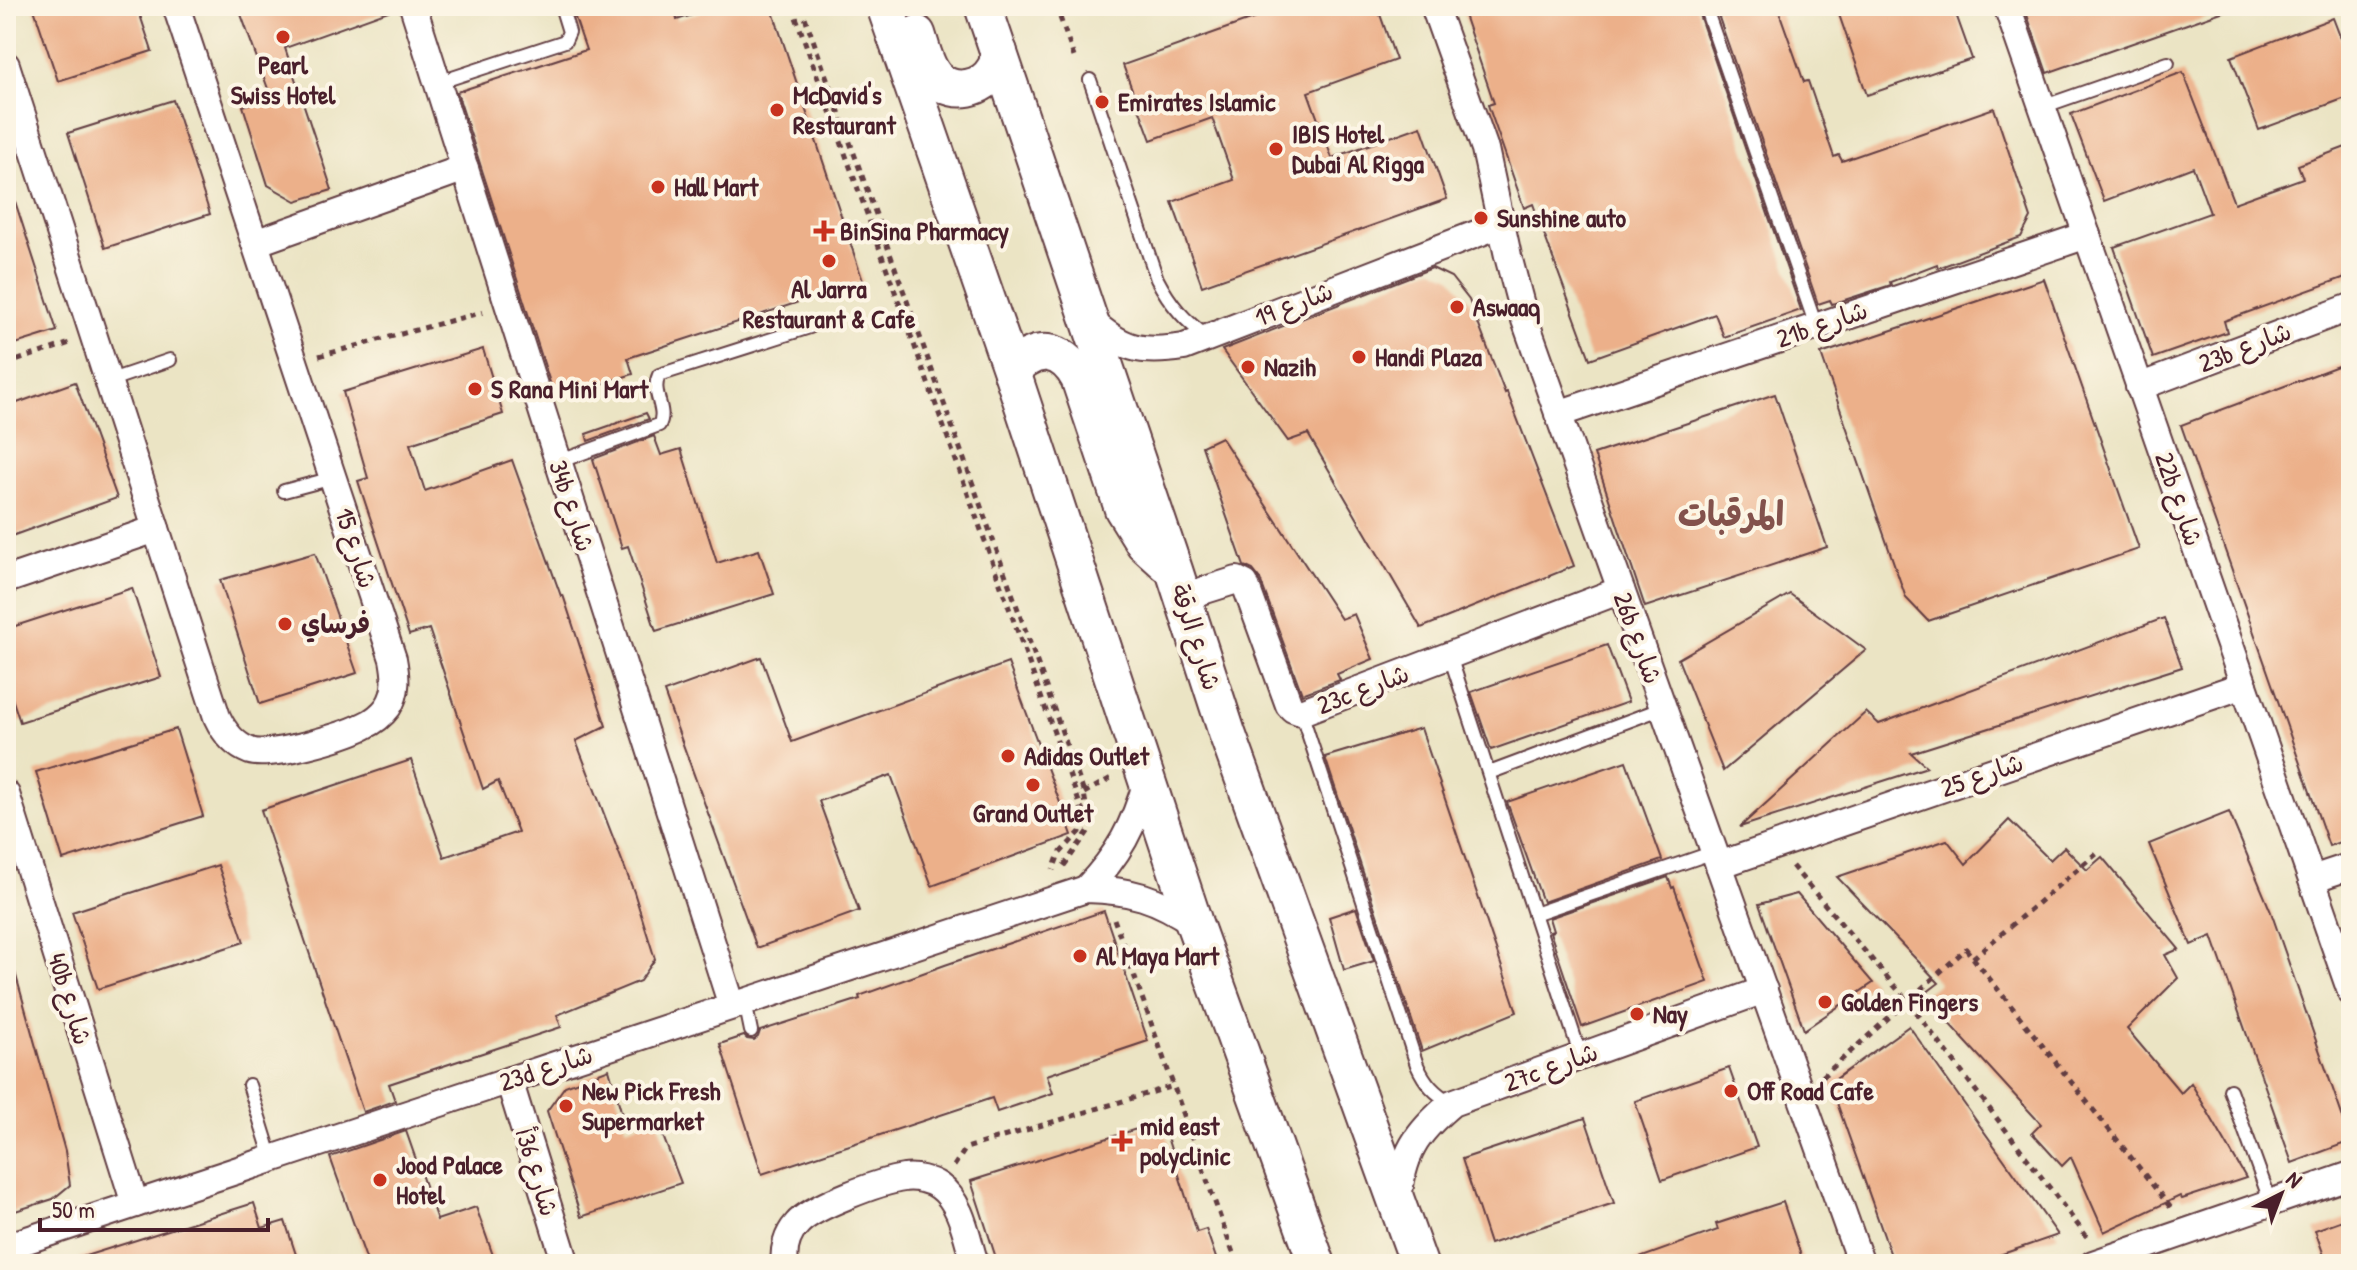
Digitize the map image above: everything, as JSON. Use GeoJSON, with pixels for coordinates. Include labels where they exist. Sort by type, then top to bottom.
{"type":"FeatureCollection","features":[{"type":"Feature","properties":{"kind":"street","name":"شارع 15"},"geometry":{"type":"LineString","coordinates":[[6,65],[224,731],[250,751],[267,754],[363,727],[377,719],[388,706],[396,675],[393,659],[176,6]]}},
{"type":"Feature","properties":{"kind":"street","name":"34b شارع"},"geometry":{"type":"LineString","coordinates":[[413,6],[558,462],[738,1004]]}},
{"type":"Feature","properties":{"kind":"street"},"geometry":{"type":"LineString","coordinates":[[885,6],[1012,372],[1194,923],[1317,1264]]}},
{"type":"Feature","properties":{"kind":"street"},"geometry":{"type":"LineString","coordinates":[[907,6],[929,67],[946,84],[954,88],[970,88],[986,81],[996,68],[999,52]]}},
{"type":"Feature","properties":{"kind":"street","name":"شارع الرقة"},"geometry":{"type":"LineString","coordinates":[[983,6],[1227,733],[1419,1264]]}},
{"type":"Feature","properties":{"kind":"street","name":"26b شارع"},"geometry":{"type":"LineString","coordinates":[[1434,6],[1485,149],[1525,320],[1861,1264]]}},
{"type":"Feature","properties":{"kind":"street","name":"22b شارع"},"geometry":{"type":"LineString","coordinates":[[2007,6],[2351,992]]}},
{"type":"Feature","properties":{"kind":"street"},"geometry":{"type":"LineString","coordinates":[[255,243],[465,168]]}},
{"type":"Feature","properties":{"kind":"street","name":"شارع 19"},"geometry":{"type":"LineString","coordinates":[[1089,319],[1108,337],[1132,348],[1158,351],[1184,347],[1502,224]]}},
{"type":"Feature","properties":{"kind":"street","name":"21b شارع"},"geometry":{"type":"LineString","coordinates":[[1558,414],[2087,235]]}},
{"type":"Feature","properties":{"kind":"street","name":"23b شارع"},"geometry":{"type":"LineString","coordinates":[[2139,387],[2351,307]]}},
{"type":"Feature","properties":{"kind":"street"},"geometry":{"type":"LineString","coordinates":[[1012,372],[1021,361],[1033,354],[1061,356],[1072,365],[1123,509],[1132,527],[1178,583]]}},
{"type":"Feature","properties":{"kind":"street"},"geometry":{"type":"LineString","coordinates":[[6,580],[156,529]]}},
{"type":"Feature","properties":{"kind":"street","name":"23c شارع"},"geometry":{"type":"LineString","coordinates":[[1178,583],[1237,580],[1245,584],[1289,705],[1301,712],[1621,590]]}},
{"type":"Feature","properties":{"kind":"street","name":"شارع 25"},"geometry":{"type":"LineString","coordinates":[[1717,859],[1775,846],[2244,685]]}},
{"type":"Feature","properties":{"kind":"street","name":"23d شارع"},"geometry":{"type":"LineString","coordinates":[[1086,889],[1108,866],[1125,840],[1139,812],[1147,781]]}},
{"type":"Feature","properties":{"kind":"street","name":"40b شارع"},"geometry":{"type":"LineString","coordinates":[[6,794],[135,1204]]}},
{"type":"Feature","properties":{"kind":"street"},"geometry":{"type":"LineString","coordinates":[[2312,879],[2351,866]]}},
{"type":"Feature","properties":{"kind":"street","name":"23d شارع"},"geometry":{"type":"LineString","coordinates":[[6,1247],[1086,889],[1144,895],[1194,923]]}},
{"type":"Feature","properties":{"kind":"street","name":"27c شارع"},"geometry":{"type":"LineString","coordinates":[[1397,1205],[1400,1175],[1411,1147],[1429,1122],[1452,1103],[1764,990]]}},
{"type":"Feature","properties":{"kind":"street","name":"شارع 36أ"},"geometry":{"type":"LineString","coordinates":[[509,1080],[566,1264]]}},
{"type":"Feature","properties":{"kind":"street"},"geometry":{"type":"LineString","coordinates":[[2099,1262],[2351,1175]]}},
{"type":"Feature","properties":{"kind":"street"},"geometry":{"type":"LineString","coordinates":[[785,1264],[787,1240],[795,1225],[807,1214],[906,1177],[923,1179],[939,1186],[952,1199],[975,1264]]}},
{"type":"Feature","properties":{"kind":"lane"},"geometry":{"type":"LineString","coordinates":[[437,83],[565,41],[569,32],[561,6]]}},
{"type":"Feature","properties":{"kind":"lane"},"geometry":{"type":"LineString","coordinates":[[1705,6],[1816,326]]}},
{"type":"Feature","properties":{"kind":"lane"},"geometry":{"type":"LineString","coordinates":[[2042,107],[2168,63]]}},
{"type":"Feature","properties":{"kind":"lane"},"geometry":{"type":"LineString","coordinates":[[1090,80],[1157,279],[1178,312],[1208,337]]}},
{"type":"Feature","properties":{"kind":"lane"},"geometry":{"type":"LineString","coordinates":[[558,462],[659,425],[663,417],[655,384],[659,375],[810,327]]}},
{"type":"Feature","properties":{"kind":"lane"},"geometry":{"type":"LineString","coordinates":[[108,381],[170,360]]}},
{"type":"Feature","properties":{"kind":"lane"},"geometry":{"type":"LineString","coordinates":[[284,491],[333,478]]}},
{"type":"Feature","properties":{"kind":"lane"},"geometry":{"type":"LineString","coordinates":[[1450,656],[1581,1057]]}},
{"type":"Feature","properties":{"kind":"lane"},"geometry":{"type":"LineString","coordinates":[[1489,773],[1663,708]]}},
{"type":"Feature","properties":{"kind":"lane"},"geometry":{"type":"LineString","coordinates":[[1301,712],[1417,1065],[1431,1088],[1452,1103]]}},
{"type":"Feature","properties":{"kind":"lane"},"geometry":{"type":"LineString","coordinates":[[1534,914],[1717,859]]}},
{"type":"Feature","properties":{"kind":"lane"},"geometry":{"type":"LineString","coordinates":[[738,1004],[751,1031]]}},
{"type":"Feature","properties":{"kind":"lane"},"geometry":{"type":"LineString","coordinates":[[249,1085],[272,1159]]}},
{"type":"Feature","properties":{"kind":"lane"},"geometry":{"type":"LineString","coordinates":[[2230,1090],[2271,1203]]}},
{"type":"Feature","properties":{"kind":"path"},"geometry":{"type":"LineString","coordinates":[[792,6],[1083,813],[1080,832],[1059,854],[1053,868],[1061,898]]}},
{"type":"Feature","properties":{"kind":"path"},"geometry":{"type":"LineString","coordinates":[[801,6],[1084,793],[1090,829],[1062,869],[1061,898]]}},
{"type":"Feature","properties":{"kind":"path"},"geometry":{"type":"LineString","coordinates":[[1056,6],[1074,57]]}},
{"type":"Feature","properties":{"kind":"path"},"geometry":{"type":"LineString","coordinates":[[2344,6],[2351,25]]}},
{"type":"Feature","properties":{"kind":"path"},"geometry":{"type":"LineString","coordinates":[[295,363],[508,305]]}},
{"type":"Feature","properties":{"kind":"path"},"geometry":{"type":"LineString","coordinates":[[6,364],[94,336]]}},
{"type":"Feature","properties":{"kind":"path"},"geometry":{"type":"LineString","coordinates":[[1775,846],[1908,1001],[2099,1262]]}},
{"type":"Feature","properties":{"kind":"path"},"geometry":{"type":"LineString","coordinates":[[1973,958],[2100,850]]}},
{"type":"Feature","properties":{"kind":"path"},"geometry":{"type":"LineString","coordinates":[[1111,910],[1237,1264]]}},
{"type":"Feature","properties":{"kind":"path"},"geometry":{"type":"LineString","coordinates":[[1801,1095],[1966,949],[2188,1231]]}},
{"type":"Feature","properties":{"kind":"path"},"geometry":{"type":"LineString","coordinates":[[939,1186],[966,1148],[1174,1086]]}},
{"type":"Feature","properties":{"kind":"building"},"geometry":{"type":"Polygon","coordinates":[[[33,6],[137,6],[152,51],[58,81],[33,6]]]}},
{"type":"Feature","properties":{"kind":"building"},"geometry":{"type":"Polygon","coordinates":[[[238,6],[393,6],[394,9],[285,48],[332,190],[296,201],[268,185],[243,106],[271,97],[238,6]]]}},
{"type":"Feature","properties":{"kind":"building","name":"Hall Mart"},"geometry":{"type":"Polygon","coordinates":[[[571,6],[675,6],[677,20],[720,6],[771,6],[863,281],[628,358],[633,374],[555,398],[457,92],[586,50],[571,6]]]}},
{"type":"Feature","properties":{"kind":"building","name":"IBIS Hotel Dubai Al Rigga"},"geometry":{"type":"Polygon","coordinates":[[[1289,6],[1377,6],[1396,60],[1308,92],[1332,158],[1421,126],[1447,199],[1202,286],[1172,202],[1234,180],[1212,118],[1151,140],[1123,65],[1289,6]]]}},
{"type":"Feature","properties":{"kind":"building"},"geometry":{"type":"Polygon","coordinates":[[[1461,6],[1696,6],[1801,310],[1724,337],[1715,314],[1590,359],[1533,204],[1524,208],[1488,105],[1494,103],[1461,6]]]}},
{"type":"Feature","properties":{"kind":"building"},"geometry":{"type":"Polygon","coordinates":[[[1715,6],[1777,6],[1804,82],[1808,81],[1834,157],[1839,155],[1842,161],[1994,108],[2031,218],[2021,237],[1938,268],[1937,264],[1890,282],[1891,285],[1832,304],[1830,300],[1818,304],[1715,6]]]}},
{"type":"Feature","properties":{"kind":"building"},"geometry":{"type":"Polygon","coordinates":[[[1836,6],[1953,6],[1972,59],[1867,95],[1836,6]]]}},
{"type":"Feature","properties":{"kind":"building"},"geometry":{"type":"Polygon","coordinates":[[[2024,6],[2226,6],[2227,10],[2047,73],[2024,6]]]}},
{"type":"Feature","properties":{"kind":"building"},"geometry":{"type":"Polygon","coordinates":[[[2333,18],[2351,65],[2351,96],[2259,130],[2231,57],[2333,18]]]}},
{"type":"Feature","properties":{"kind":"building"},"geometry":{"type":"Polygon","coordinates":[[[2183,72],[2234,203],[2303,178],[2298,165],[2351,145],[2351,275],[2224,321],[2227,332],[2153,358],[2114,247],[2210,213],[2193,167],[2104,201],[2071,114],[2183,72]]]}},
{"type":"Feature","properties":{"kind":"building"},"geometry":{"type":"Polygon","coordinates":[[[173,100],[210,214],[105,248],[68,133],[173,100]]]}},
{"type":"Feature","properties":{"kind":"building"},"geometry":{"type":"Polygon","coordinates":[[[11,189],[57,331],[6,347],[6,190],[11,189]]]}},
{"type":"Feature","properties":{"kind":"building"},"geometry":{"type":"Polygon","coordinates":[[[1432,268],[1451,277],[1469,300],[1574,566],[1421,628],[1308,434],[1288,441],[1222,350],[1432,268]]]}},
{"type":"Feature","properties":{"kind":"building"},"geometry":{"type":"Polygon","coordinates":[[[2044,279],[2139,549],[1928,621],[1906,598],[1821,354],[2044,279]]]}},
{"type":"Feature","properties":{"kind":"building"},"geometry":{"type":"Polygon","coordinates":[[[483,349],[503,414],[410,444],[425,491],[512,460],[563,595],[606,726],[576,741],[634,892],[655,959],[640,981],[557,1015],[561,1027],[389,1084],[395,1101],[363,1112],[261,810],[411,760],[444,857],[518,832],[498,781],[483,789],[429,629],[409,635],[358,481],[368,478],[343,392],[483,349]]]}},
{"type":"Feature","properties":{"kind":"building"},"geometry":{"type":"Polygon","coordinates":[[[2351,361],[2351,838],[2329,846],[2181,425],[2351,361]]]}},
{"type":"Feature","properties":{"kind":"building"},"geometry":{"type":"Polygon","coordinates":[[[75,382],[117,498],[6,538],[6,407],[75,382]]]}},
{"type":"Feature","properties":{"kind":"building"},"geometry":{"type":"Polygon","coordinates":[[[1775,394],[1827,547],[1645,607],[1594,454],[1775,394]]]}},
{"type":"Feature","properties":{"kind":"building"},"geometry":{"type":"Polygon","coordinates":[[[646,413],[649,419],[588,441],[586,434],[646,413]]]}},
{"type":"Feature","properties":{"kind":"building"},"geometry":{"type":"Polygon","coordinates":[[[654,436],[661,455],[681,449],[717,563],[759,550],[774,594],[656,631],[628,546],[622,548],[593,459],[654,436]]]}},
{"type":"Feature","properties":{"kind":"building"},"geometry":{"type":"Polygon","coordinates":[[[1221,437],[1341,619],[1354,614],[1373,659],[1337,674],[1340,680],[1302,694],[1260,579],[1253,570],[1244,566],[1202,446],[1221,437]]]}},
{"type":"Feature","properties":{"kind":"building"},"geometry":{"type":"Polygon","coordinates":[[[315,553],[357,673],[260,704],[220,580],[315,553]]]}},
{"type":"Feature","properties":{"kind":"building"},"geometry":{"type":"Polygon","coordinates":[[[132,588],[161,677],[20,722],[6,680],[6,629],[132,588]]]}},
{"type":"Feature","properties":{"kind":"building"},"geometry":{"type":"Polygon","coordinates":[[[1790,594],[1866,650],[1723,771],[1678,659],[1790,594]]]}},
{"type":"Feature","properties":{"kind":"building"},"geometry":{"type":"Polygon","coordinates":[[[2164,618],[2182,667],[1911,753],[1927,767],[1740,827],[1866,712],[1879,724],[2164,618]]]}},
{"type":"Feature","properties":{"kind":"building"},"geometry":{"type":"Polygon","coordinates":[[[1607,645],[1628,702],[1491,750],[1471,692],[1607,645]]]}},
{"type":"Feature","properties":{"kind":"building"},"geometry":{"type":"Polygon","coordinates":[[[761,657],[792,742],[1008,663],[1072,835],[932,886],[891,775],[819,801],[859,911],[757,948],[664,692],[761,657]]]}},
{"type":"Feature","properties":{"kind":"building"},"geometry":{"type":"Polygon","coordinates":[[[1421,728],[1517,1012],[1422,1051],[1325,757],[1421,728]]]}},
{"type":"Feature","properties":{"kind":"building"},"geometry":{"type":"Polygon","coordinates":[[[176,729],[203,816],[63,860],[36,772],[176,729]]]}},
{"type":"Feature","properties":{"kind":"building"},"geometry":{"type":"Polygon","coordinates":[[[1626,761],[1662,860],[1543,902],[1507,802],[1626,761]]]}},
{"type":"Feature","properties":{"kind":"building"},"geometry":{"type":"Polygon","coordinates":[[[2229,812],[2271,912],[2351,1141],[2292,1163],[2212,936],[2191,945],[2149,844],[2229,812]]]}},
{"type":"Feature","properties":{"kind":"building"},"geometry":{"type":"Polygon","coordinates":[[[2009,820],[2050,860],[2064,847],[2087,870],[2102,857],[2179,949],[2165,955],[2178,978],[2127,1029],[2181,1093],[2191,1083],[2246,1178],[2182,1199],[2180,1196],[2104,1232],[2071,1157],[2062,1166],[2032,1133],[2041,1124],[1935,1008],[1937,1006],[1926,993],[1939,983],[1837,877],[1947,840],[1966,864],[2009,820]]]}},
{"type":"Feature","properties":{"kind":"building"},"geometry":{"type":"Polygon","coordinates":[[[218,865],[244,942],[98,989],[72,912],[218,865]]]}},
{"type":"Feature","properties":{"kind":"building"},"geometry":{"type":"Polygon","coordinates":[[[1668,877],[1708,982],[1582,1027],[1550,932],[1553,931],[1549,918],[1668,877]]]}},
{"type":"Feature","properties":{"kind":"building"},"geometry":{"type":"Polygon","coordinates":[[[1797,894],[1873,983],[1804,1030],[1759,904],[1797,894]]]}},
{"type":"Feature","properties":{"kind":"building"},"geometry":{"type":"Polygon","coordinates":[[[1356,908],[1374,961],[1344,970],[1329,917],[1356,908]]]}},
{"type":"Feature","properties":{"kind":"building"},"geometry":{"type":"Polygon","coordinates":[[[1104,911],[1148,1041],[1047,1075],[1053,1093],[997,1112],[992,1098],[762,1174],[720,1044],[744,1036],[754,1040],[760,1031],[860,999],[859,996],[1104,911]]]}},
{"type":"Feature","properties":{"kind":"building"},"geometry":{"type":"Polygon","coordinates":[[[13,965],[65,1151],[70,1185],[53,1199],[6,1214],[6,966],[13,965]]]}},
{"type":"Feature","properties":{"kind":"building"},"geometry":{"type":"Polygon","coordinates":[[[1909,1026],[2058,1235],[1973,1264],[1894,1264],[1830,1083],[1909,1026]]]}},
{"type":"Feature","properties":{"kind":"building"},"geometry":{"type":"Polygon","coordinates":[[[1729,1068],[1757,1147],[1662,1180],[1635,1101],[1729,1068]]]}},
{"type":"Feature","properties":{"kind":"building"},"geometry":{"type":"Polygon","coordinates":[[[609,1069],[626,1128],[656,1118],[681,1183],[581,1217],[547,1111],[565,1086],[609,1069]]]}},
{"type":"Feature","properties":{"kind":"building"},"geometry":{"type":"Polygon","coordinates":[[[1585,1118],[1614,1203],[1490,1244],[1462,1159],[1585,1118]]]}},
{"type":"Feature","properties":{"kind":"building"},"geometry":{"type":"Polygon","coordinates":[[[1162,1121],[1197,1232],[1206,1229],[1218,1264],[998,1264],[971,1181],[1162,1121]]]}},
{"type":"Feature","properties":{"kind":"building","name":"Jood Palace Hotel"},"geometry":{"type":"Polygon","coordinates":[[[406,1131],[437,1220],[476,1207],[496,1264],[368,1264],[330,1157],[406,1131]]]}},
{"type":"Feature","properties":{"kind":"building"},"geometry":{"type":"Polygon","coordinates":[[[1783,1202],[1804,1264],[1632,1264],[1631,1261],[1718,1230],[1716,1224],[1783,1202]]]}},
{"type":"Feature","properties":{"kind":"building"},"geometry":{"type":"Polygon","coordinates":[[[254,1203],[262,1228],[285,1221],[299,1264],[79,1264],[79,1258],[254,1203]]]}},
{"type":"Feature","properties":{"kind":"building"},"geometry":{"type":"Polygon","coordinates":[[[2351,1217],[2351,1264],[2327,1264],[2315,1230],[2351,1217]]]}},
{"type":"Feature","properties":{"kind":"place","name":"Pearl Swiss Hotel"},"geometry":{"type":"Point","coordinates":[283,37]}},
{"type":"Feature","properties":{"kind":"place","name":"Emirates Islamic"},"geometry":{"type":"Point","coordinates":[1102,102]}},
{"type":"Feature","properties":{"kind":"place","name":"McDavid's Restaurant"},"geometry":{"type":"Point","coordinates":[777,110]}},
{"type":"Feature","properties":{"kind":"place","name":"IBIS Hotel Dubai Al Rigga"},"geometry":{"type":"Point","coordinates":[1276,149]}},
{"type":"Feature","properties":{"kind":"place","name":"Hall Mart"},"geometry":{"type":"Point","coordinates":[658,187]}},
{"type":"Feature","properties":{"kind":"place","name":"Sunshine auto"},"geometry":{"type":"Point","coordinates":[1481,218]}},
{"type":"Feature","properties":{"kind":"place","name":"BinSina Pharmacy"},"geometry":{"type":"Point","coordinates":[824,231]}},
{"type":"Feature","properties":{"kind":"place","name":"Al Jarra Restaurant & Cafe"},"geometry":{"type":"Point","coordinates":[829,261]}},
{"type":"Feature","properties":{"kind":"place","name":"Aswaaq"},"geometry":{"type":"Point","coordinates":[1457,307]}},
{"type":"Feature","properties":{"kind":"place","name":"Handi Plaza"},"geometry":{"type":"Point","coordinates":[1359,357]}},
{"type":"Feature","properties":{"kind":"place","name":"Nazih"},"geometry":{"type":"Point","coordinates":[1248,367]}},
{"type":"Feature","properties":{"kind":"place","name":"S Rana Mini Mart"},"geometry":{"type":"Point","coordinates":[475,389]}},
{"type":"Feature","properties":{"kind":"place","name":"فرساي"},"geometry":{"type":"Point","coordinates":[285,624]}},
{"type":"Feature","properties":{"kind":"place","name":"Adidas Outlet"},"geometry":{"type":"Point","coordinates":[1008,756]}},
{"type":"Feature","properties":{"kind":"place","name":"Grand Outlet"},"geometry":{"type":"Point","coordinates":[1033,785]}},
{"type":"Feature","properties":{"kind":"place","name":"Al Maya Mart"},"geometry":{"type":"Point","coordinates":[1080,956]}},
{"type":"Feature","properties":{"kind":"place","name":"Golden Fingers"},"geometry":{"type":"Point","coordinates":[1825,1002]}},
{"type":"Feature","properties":{"kind":"place","name":"Nay"},"geometry":{"type":"Point","coordinates":[1637,1014]}},
{"type":"Feature","properties":{"kind":"place","name":"Off Road Cafe"},"geometry":{"type":"Point","coordinates":[1731,1091]}},
{"type":"Feature","properties":{"kind":"place","name":"New Pick Fresh Supermarket"},"geometry":{"type":"Point","coordinates":[566,1106]}},
{"type":"Feature","properties":{"kind":"place","name":"mid east polyclinic"},"geometry":{"type":"Point","coordinates":[1122,1141]}},
{"type":"Feature","properties":{"kind":"place","name":"Jood Palace Hotel"},"geometry":{"type":"Point","coordinates":[380,1180]}},
{"type":"Feature","properties":{"kind":"district","name":"المرقبات"},"geometry":{"type":"Point","coordinates":[1731,514]}}]}
